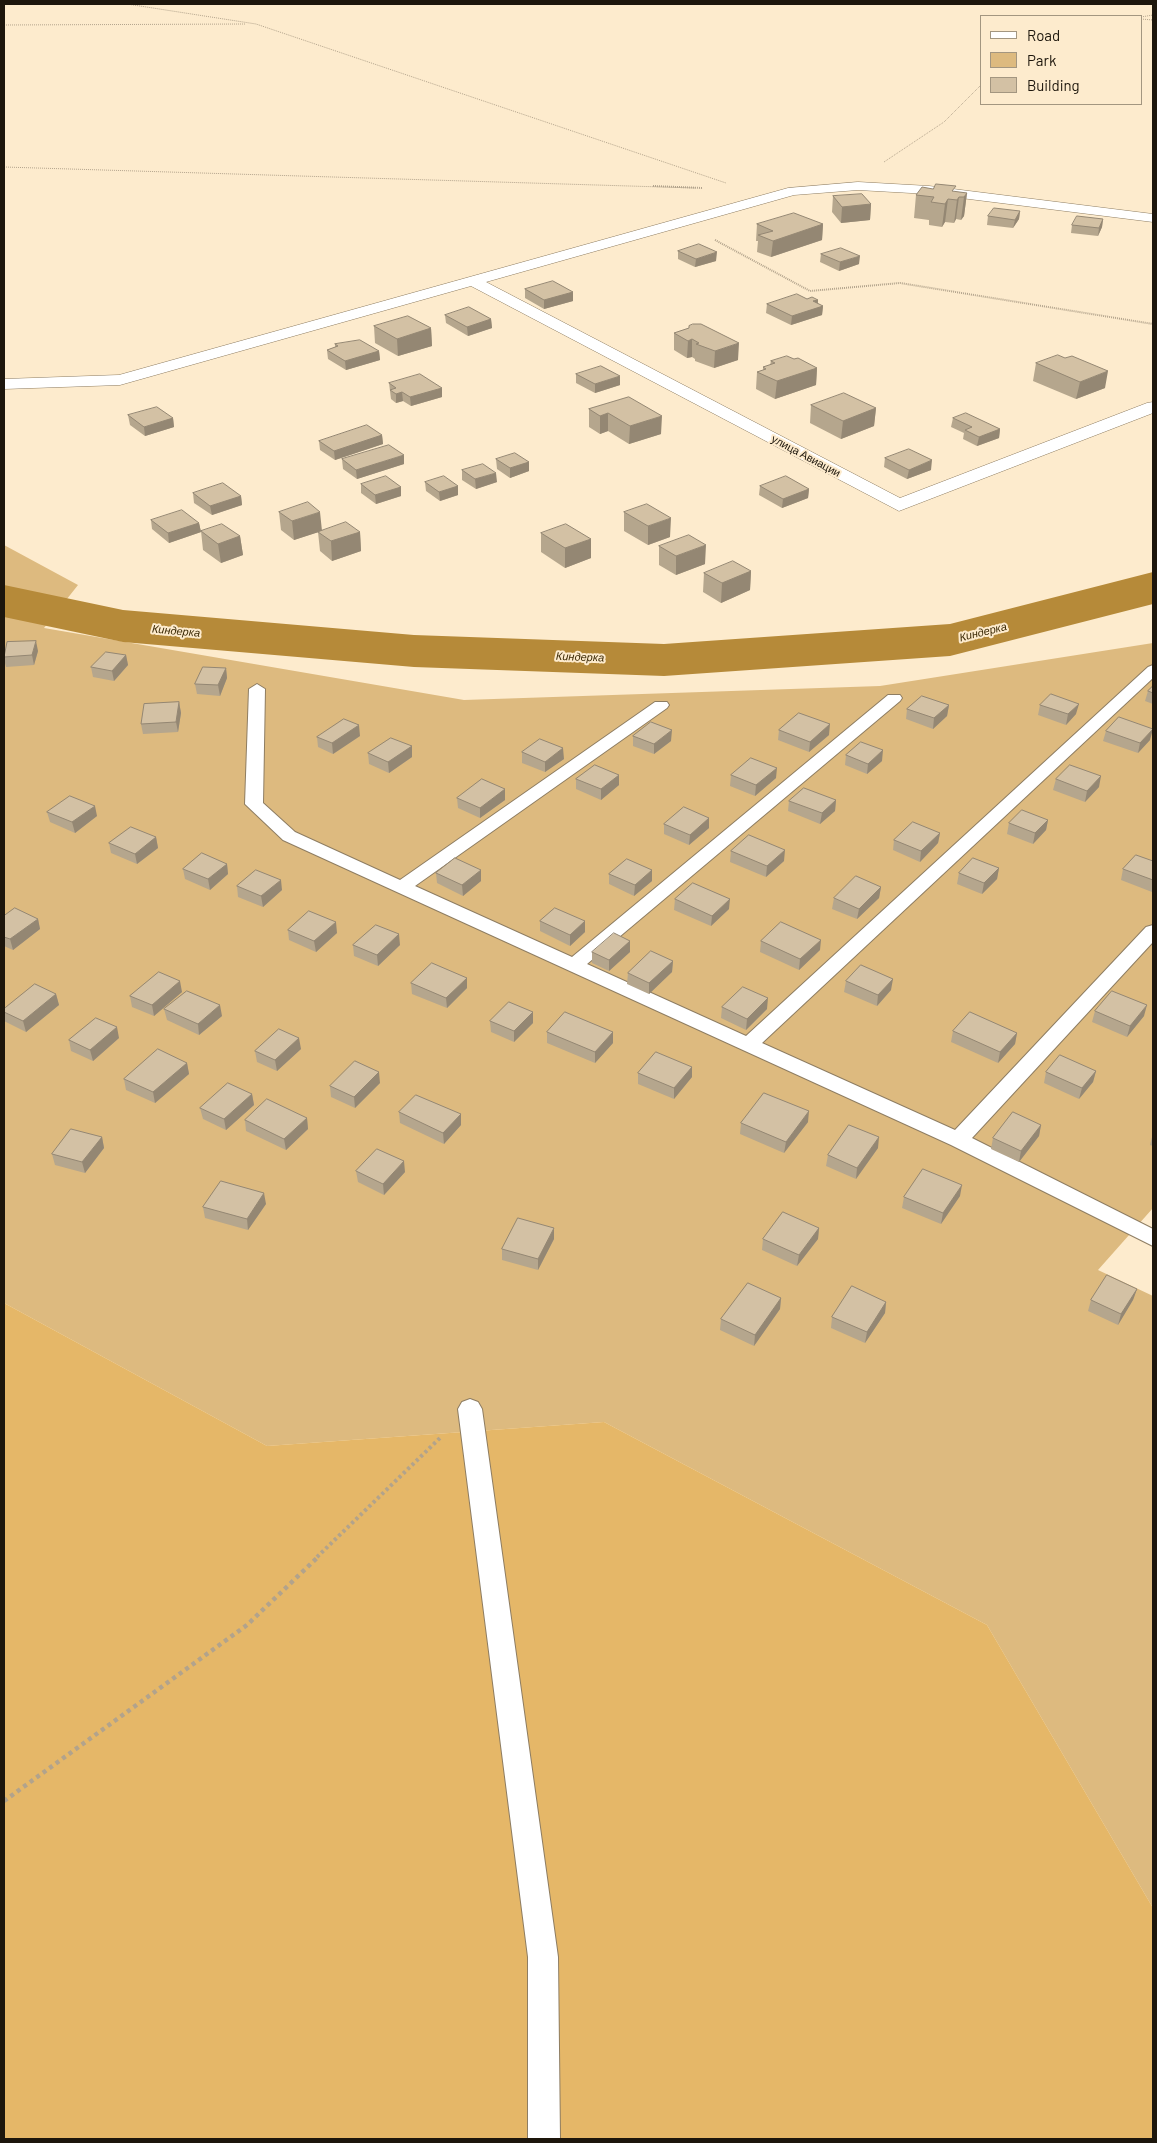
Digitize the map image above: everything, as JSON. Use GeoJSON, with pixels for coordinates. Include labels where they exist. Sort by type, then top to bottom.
{"type":"FeatureCollection","features":[{"type":"Feature","properties":{"kind":"street"},"geometry":{"type":"LineString","coordinates":[[4,384],[120,380],[793,191],[844,187],[929,190],[1153,218]]}},
{"type":"Feature","properties":{"kind":"street","name":"улица Авиации"},"geometry":{"type":"LineString","coordinates":[[472,281],[899,505],[1153,406]]}},
{"type":"Feature","properties":{"kind":"lane"},"geometry":{"type":"LineString","coordinates":[[748,1045],[1153,670]]}},
{"type":"Feature","properties":{"kind":"lane"},"geometry":{"type":"LineString","coordinates":[[256,690],[254,804],[289,836],[958,1140],[1153,1238]]}},
{"type":"Feature","properties":{"kind":"lane"},"geometry":{"type":"LineString","coordinates":[[574,965],[894,698]]}},
{"type":"Feature","properties":{"kind":"lane"},"geometry":{"type":"LineString","coordinates":[[402,887],[661,705]]}},
{"type":"Feature","properties":{"kind":"lane"},"geometry":{"type":"LineString","coordinates":[[958,1140],[1153,931]]}},
{"type":"Feature","properties":{"kind":"lane"},"geometry":{"type":"LineString","coordinates":[[470,1409],[542,1957],[544,2139]]}},
{"type":"Feature","properties":{"kind":"path"},"geometry":{"type":"LineString","coordinates":[[127,4],[256,24],[727,183]]}},
{"type":"Feature","properties":{"kind":"path"},"geometry":{"type":"LineString","coordinates":[[4,25],[256,24]]}},
{"type":"Feature","properties":{"kind":"path"},"geometry":{"type":"LineString","coordinates":[[844,187],[944,122],[980,86]]}},
{"type":"Feature","properties":{"kind":"path"},"geometry":{"type":"LineString","coordinates":[[4,166],[706,188]]}},
{"type":"Feature","properties":{"kind":"path"},"geometry":{"type":"LineString","coordinates":[[711,237],[810,291],[900,283],[1153,324]]}},
{"type":"Feature","properties":{"kind":"path"},"geometry":{"type":"LineString","coordinates":[[4,1801],[248,1625],[470,1409]]}},
{"type":"Feature","properties":{"kind":"green space"},"geometry":{"type":"Polygon","coordinates":[[[4,545],[78,585],[44,628],[464,700],[880,686],[1153,643],[1153,1208],[1098,1270],[1153,1296],[1153,1908],[987,1625],[604,1422],[267,1446],[4,1303],[4,545]]]}},
{"type":"Feature","properties":{"kind":"shaded area"},"geometry":{"type":"Polygon","coordinates":[[[4,1303],[267,1446],[604,1422],[987,1625],[1153,1908],[1153,2139],[4,2139],[4,1303]]]}},
{"type":"Feature","properties":{"kind":"building"},"geometry":{"type":"Polygon","coordinates":[[[936,184],[956,186],[952,191],[967,193],[964,197],[959,197],[957,200],[948,199],[945,204],[931,202],[934,197],[916,195],[922,187],[933,189],[936,184]]]}},
{"type":"Feature","properties":{"kind":"building"},"geometry":{"type":"Polygon","coordinates":[[[862,194],[871,204],[842,207],[833,196],[862,194]]]}},
{"type":"Feature","properties":{"kind":"building"},"geometry":{"type":"Polygon","coordinates":[[[994,208],[1020,211],[1015,220],[988,216],[994,208]]]}},
{"type":"Feature","properties":{"kind":"building"},"geometry":{"type":"Polygon","coordinates":[[[794,213],[823,224],[773,241],[758,235],[773,231],[757,224],[794,213]]]}},
{"type":"Feature","properties":{"kind":"building"},"geometry":{"type":"Polygon","coordinates":[[[1077,216],[1103,219],[1099,228],[1072,225],[1077,216]]]}},
{"type":"Feature","properties":{"kind":"building"},"geometry":{"type":"Polygon","coordinates":[[[699,244],[717,252],[696,259],[678,251],[699,244]]]}},
{"type":"Feature","properties":{"kind":"building"},"geometry":{"type":"Polygon","coordinates":[[[841,248],[860,256],[840,262],[821,254],[841,248]]]}},
{"type":"Feature","properties":{"kind":"building"},"geometry":{"type":"Polygon","coordinates":[[[553,281],[573,292],[544,300],[525,289],[553,281]]]}},
{"type":"Feature","properties":{"kind":"building"},"geometry":{"type":"Polygon","coordinates":[[[797,294],[807,299],[812,297],[818,300],[813,301],[823,306],[792,316],[767,304],[797,294]]]}},
{"type":"Feature","properties":{"kind":"building"},"geometry":{"type":"Polygon","coordinates":[[[469,307],[491,319],[467,327],[445,315],[469,307]]]}},
{"type":"Feature","properties":{"kind":"building"},"geometry":{"type":"Polygon","coordinates":[[[408,316],[431,328],[397,339],[374,326],[408,316]]]}},
{"type":"Feature","properties":{"kind":"building"},"geometry":{"type":"Polygon","coordinates":[[[693,324],[701,324],[739,343],[715,351],[696,344],[699,343],[692,339],[688,341],[674,333],[689,328],[693,324]]]}},
{"type":"Feature","properties":{"kind":"building"},"geometry":{"type":"Polygon","coordinates":[[[360,340],[379,351],[345,361],[327,350],[338,346],[335,344],[360,340]]]}},
{"type":"Feature","properties":{"kind":"building"},"geometry":{"type":"Polygon","coordinates":[[[1058,355],[1065,358],[1072,356],[1108,371],[1080,382],[1036,363],[1058,355]]]}},
{"type":"Feature","properties":{"kind":"building"},"geometry":{"type":"Polygon","coordinates":[[[787,356],[794,359],[798,358],[817,368],[777,381],[757,372],[766,369],[763,367],[775,363],[771,361],[787,356]]]}},
{"type":"Feature","properties":{"kind":"building"},"geometry":{"type":"Polygon","coordinates":[[[601,366],[620,376],[595,384],[576,374],[601,366]]]}},
{"type":"Feature","properties":{"kind":"building"},"geometry":{"type":"Polygon","coordinates":[[[420,374],[442,388],[410,397],[402,392],[396,394],[390,390],[396,388],[389,383],[420,374]]]}},
{"type":"Feature","properties":{"kind":"building"},"geometry":{"type":"Polygon","coordinates":[[[844,393],[876,408],[843,421],[811,405],[844,393]]]}},
{"type":"Feature","properties":{"kind":"building"},"geometry":{"type":"Polygon","coordinates":[[[629,397],[662,416],[630,426],[608,413],[600,416],[589,409],[629,397]]]}},
{"type":"Feature","properties":{"kind":"building"},"geometry":{"type":"Polygon","coordinates":[[[157,407],[173,418],[144,427],[128,415],[157,407]]]}},
{"type":"Feature","properties":{"kind":"building"},"geometry":{"type":"Polygon","coordinates":[[[966,413],[1000,429],[979,437],[965,430],[972,427],[953,418],[966,413]]]}},
{"type":"Feature","properties":{"kind":"building"},"geometry":{"type":"Polygon","coordinates":[[[367,425],[382,435],[334,451],[319,441],[367,425]]]}},
{"type":"Feature","properties":{"kind":"building"},"geometry":{"type":"Polygon","coordinates":[[[389,445],[404,455],[356,470],[342,459],[389,445]]]}},
{"type":"Feature","properties":{"kind":"building"},"geometry":{"type":"Polygon","coordinates":[[[909,449],[932,460],[909,470],[885,458],[909,449]]]}},
{"type":"Feature","properties":{"kind":"building"},"geometry":{"type":"Polygon","coordinates":[[[515,453],[529,462],[510,468],[496,459],[515,453]]]}},
{"type":"Feature","properties":{"kind":"building"},"geometry":{"type":"Polygon","coordinates":[[[483,464],[496,473],[475,479],[462,470],[483,464]]]}},
{"type":"Feature","properties":{"kind":"building"},"geometry":{"type":"Polygon","coordinates":[[[386,476],[401,487],[375,495],[361,484],[386,476]]]}},
{"type":"Feature","properties":{"kind":"building"},"geometry":{"type":"Polygon","coordinates":[[[444,476],[458,486],[439,492],[425,482],[444,476]]]}},
{"type":"Feature","properties":{"kind":"building"},"geometry":{"type":"Polygon","coordinates":[[[786,476],[809,489],[783,499],[760,486],[786,476]]]}},
{"type":"Feature","properties":{"kind":"building"},"geometry":{"type":"Polygon","coordinates":[[[223,483],[241,496],[210,506],[193,493],[223,483]]]}},
{"type":"Feature","properties":{"kind":"building"},"geometry":{"type":"Polygon","coordinates":[[[308,502],[320,512],[292,521],[279,512],[308,502]]]}},
{"type":"Feature","properties":{"kind":"building"},"geometry":{"type":"Polygon","coordinates":[[[647,504],[671,518],[648,526],[624,512],[647,504]]]}},
{"type":"Feature","properties":{"kind":"building"},"geometry":{"type":"Polygon","coordinates":[[[182,510],[199,523],[168,533],[151,520],[182,510]]]}},
{"type":"Feature","properties":{"kind":"building"},"geometry":{"type":"Polygon","coordinates":[[[346,522],[360,532],[331,541],[318,532],[346,522]]]}},
{"type":"Feature","properties":{"kind":"building"},"geometry":{"type":"Polygon","coordinates":[[[222,524],[240,536],[218,544],[201,531],[222,524]]]}},
{"type":"Feature","properties":{"kind":"building"},"geometry":{"type":"Polygon","coordinates":[[[566,524],[591,539],[565,548],[541,533],[566,524]]]}},
{"type":"Feature","properties":{"kind":"building"},"geometry":{"type":"Polygon","coordinates":[[[689,535],[706,545],[676,556],[659,546],[689,535]]]}},
{"type":"Feature","properties":{"kind":"building"},"geometry":{"type":"Polygon","coordinates":[[[733,561],[751,571],[722,583],[704,573],[733,561]]]}},
{"type":"Feature","properties":{"kind":"building"},"geometry":{"type":"Polygon","coordinates":[[[36,641],[32,655],[4,657],[7,642],[36,641]]]}},
{"type":"Feature","properties":{"kind":"building"},"geometry":{"type":"Polygon","coordinates":[[[106,652],[126,655],[112,671],[91,667],[106,652]]]}},
{"type":"Feature","properties":{"kind":"building"},"geometry":{"type":"Polygon","coordinates":[[[203,667],[226,668],[218,685],[195,684],[203,667]]]}},
{"type":"Feature","properties":{"kind":"building"},"geometry":{"type":"Polygon","coordinates":[[[1153,686],[1153,693],[1148,691],[1153,686]]]}},
{"type":"Feature","properties":{"kind":"building"},"geometry":{"type":"Polygon","coordinates":[[[1051,694],[1079,704],[1068,714],[1040,705],[1051,694]]]}},
{"type":"Feature","properties":{"kind":"building"},"geometry":{"type":"Polygon","coordinates":[[[922,696],[949,705],[934,718],[907,709],[922,696]]]}},
{"type":"Feature","properties":{"kind":"building"},"geometry":{"type":"Polygon","coordinates":[[[179,702],[176,722],[141,724],[144,704],[179,702]]]}},
{"type":"Feature","properties":{"kind":"building"},"geometry":{"type":"Polygon","coordinates":[[[799,713],[830,724],[810,742],[779,730],[799,713]]]}},
{"type":"Feature","properties":{"kind":"building"},"geometry":{"type":"Polygon","coordinates":[[[1119,717],[1153,729],[1140,743],[1106,731],[1119,717]]]}},
{"type":"Feature","properties":{"kind":"building"},"geometry":{"type":"Polygon","coordinates":[[[344,719],[359,725],[332,743],[317,737],[344,719]]]}},
{"type":"Feature","properties":{"kind":"building"},"geometry":{"type":"Polygon","coordinates":[[[651,722],[672,730],[654,744],[633,736],[651,722]]]}},
{"type":"Feature","properties":{"kind":"building"},"geometry":{"type":"Polygon","coordinates":[[[391,738],[412,746],[388,762],[368,753],[391,738]]]}},
{"type":"Feature","properties":{"kind":"building"},"geometry":{"type":"Polygon","coordinates":[[[540,739],[563,748],[545,762],[522,752],[540,739]]]}},
{"type":"Feature","properties":{"kind":"building"},"geometry":{"type":"Polygon","coordinates":[[[861,742],[883,750],[868,764],[846,755],[861,742]]]}},
{"type":"Feature","properties":{"kind":"building"},"geometry":{"type":"Polygon","coordinates":[[[751,758],[777,768],[756,785],[731,775],[751,758]]]}},
{"type":"Feature","properties":{"kind":"building"},"geometry":{"type":"Polygon","coordinates":[[[595,765],[619,775],[601,789],[576,779],[595,765]]]}},
{"type":"Feature","properties":{"kind":"building"},"geometry":{"type":"Polygon","coordinates":[[[1070,765],[1101,776],[1087,791],[1056,779],[1070,765]]]}},
{"type":"Feature","properties":{"kind":"building"},"geometry":{"type":"Polygon","coordinates":[[[482,779],[505,789],[480,808],[457,798],[482,779]]]}},
{"type":"Feature","properties":{"kind":"building"},"geometry":{"type":"Polygon","coordinates":[[[804,788],[836,800],[822,813],[789,801],[804,788]]]}},
{"type":"Feature","properties":{"kind":"building"},"geometry":{"type":"Polygon","coordinates":[[[70,796],[95,806],[72,822],[47,812],[70,796]]]}},
{"type":"Feature","properties":{"kind":"building"},"geometry":{"type":"Polygon","coordinates":[[[684,807],[709,818],[690,835],[664,824],[684,807]]]}},
{"type":"Feature","properties":{"kind":"building"},"geometry":{"type":"Polygon","coordinates":[[[1022,810],[1048,820],[1035,833],[1009,823],[1022,810]]]}},
{"type":"Feature","properties":{"kind":"building"},"geometry":{"type":"Polygon","coordinates":[[[913,822],[940,833],[921,851],[894,840],[913,822]]]}},
{"type":"Feature","properties":{"kind":"building"},"geometry":{"type":"Polygon","coordinates":[[[131,827],[156,837],[135,854],[109,843],[131,827]]]}},
{"type":"Feature","properties":{"kind":"building"},"geometry":{"type":"Polygon","coordinates":[[[749,835],[785,850],[767,866],[731,851],[749,835]]]}},
{"type":"Feature","properties":{"kind":"building"},"geometry":{"type":"Polygon","coordinates":[[[202,853],[227,864],[208,879],[183,869],[202,853]]]}},
{"type":"Feature","properties":{"kind":"building"},"geometry":{"type":"Polygon","coordinates":[[[1136,855],[1153,861],[1153,880],[1123,869],[1136,855]]]}},
{"type":"Feature","properties":{"kind":"building"},"geometry":{"type":"Polygon","coordinates":[[[455,858],[481,870],[462,885],[436,873],[455,858]]]}},
{"type":"Feature","properties":{"kind":"building"},"geometry":{"type":"Polygon","coordinates":[[[973,858],[999,868],[984,883],[959,873],[973,858]]]}},
{"type":"Feature","properties":{"kind":"building"},"geometry":{"type":"Polygon","coordinates":[[[627,859],[652,870],[635,885],[609,874],[627,859]]]}},
{"type":"Feature","properties":{"kind":"building"},"geometry":{"type":"Polygon","coordinates":[[[256,870],[281,880],[261,896],[237,886],[256,870]]]}},
{"type":"Feature","properties":{"kind":"building"},"geometry":{"type":"Polygon","coordinates":[[[856,876],[881,887],[859,909],[834,898],[856,876]]]}},
{"type":"Feature","properties":{"kind":"building"},"geometry":{"type":"Polygon","coordinates":[[[693,883],[730,899],[712,916],[675,899],[693,883]]]}},
{"type":"Feature","properties":{"kind":"building"},"geometry":{"type":"Polygon","coordinates":[[[15,908],[38,919],[10,939],[4,937],[4,916],[15,908]]]}},
{"type":"Feature","properties":{"kind":"building"},"geometry":{"type":"Polygon","coordinates":[[[555,908],[585,921],[570,935],[540,921],[555,908]]]}},
{"type":"Feature","properties":{"kind":"building"},"geometry":{"type":"Polygon","coordinates":[[[309,911],[336,922],[314,941],[288,930],[309,911]]]}},
{"type":"Feature","properties":{"kind":"building"},"geometry":{"type":"Polygon","coordinates":[[[781,922],[821,940],[800,959],[761,941],[781,922]]]}},
{"type":"Feature","properties":{"kind":"building"},"geometry":{"type":"Polygon","coordinates":[[[376,925],[399,934],[377,955],[353,945],[376,925]]]}},
{"type":"Feature","properties":{"kind":"building"},"geometry":{"type":"Polygon","coordinates":[[[614,933],[630,941],[609,960],[592,952],[614,933]]]}},
{"type":"Feature","properties":{"kind":"building"},"geometry":{"type":"Polygon","coordinates":[[[651,951],[673,961],[649,983],[628,973],[651,951]]]}},
{"type":"Feature","properties":{"kind":"building"},"geometry":{"type":"Polygon","coordinates":[[[432,963],[467,978],[446,998],[411,983],[432,963]]]}},
{"type":"Feature","properties":{"kind":"building"},"geometry":{"type":"Polygon","coordinates":[[[861,965],[893,979],[878,995],[846,981],[861,965]]]}},
{"type":"Feature","properties":{"kind":"building"},"geometry":{"type":"Polygon","coordinates":[[[159,972],[180,981],[152,1005],[130,996],[159,972]]]}},
{"type":"Feature","properties":{"kind":"building"},"geometry":{"type":"Polygon","coordinates":[[[35,984],[56,994],[23,1021],[4,1012],[4,1009],[35,984]]]}},
{"type":"Feature","properties":{"kind":"building"},"geometry":{"type":"Polygon","coordinates":[[[743,987],[768,998],[747,1019],[722,1007],[743,987]]]}},
{"type":"Feature","properties":{"kind":"building"},"geometry":{"type":"Polygon","coordinates":[[[187,991],[220,1005],[198,1024],[164,1009],[187,991]]]}},
{"type":"Feature","properties":{"kind":"building"},"geometry":{"type":"Polygon","coordinates":[[[1112,991],[1147,1005],[1130,1026],[1095,1011],[1112,991]]]}},
{"type":"Feature","properties":{"kind":"building"},"geometry":{"type":"Polygon","coordinates":[[[509,1002],[533,1012],[514,1031],[490,1021],[509,1002]]]}},
{"type":"Feature","properties":{"kind":"building"},"geometry":{"type":"Polygon","coordinates":[[[565,1012],[613,1032],[595,1052],[547,1032],[565,1012]]]}},
{"type":"Feature","properties":{"kind":"building"},"geometry":{"type":"Polygon","coordinates":[[[970,1012],[1017,1033],[1000,1052],[953,1031],[970,1012]]]}},
{"type":"Feature","properties":{"kind":"building"},"geometry":{"type":"Polygon","coordinates":[[[96,1018],[117,1027],[90,1050],[69,1040],[96,1018]]]}},
{"type":"Feature","properties":{"kind":"building"},"geometry":{"type":"Polygon","coordinates":[[[279,1029],[299,1038],[275,1060],[255,1051],[279,1029]]]}},
{"type":"Feature","properties":{"kind":"building"},"geometry":{"type":"Polygon","coordinates":[[[158,1049],[187,1063],[153,1092],[124,1079],[158,1049]]]}},
{"type":"Feature","properties":{"kind":"building"},"geometry":{"type":"Polygon","coordinates":[[[656,1052],[692,1067],[674,1088],[638,1073],[656,1052]]]}},
{"type":"Feature","properties":{"kind":"building"},"geometry":{"type":"Polygon","coordinates":[[[1060,1055],[1096,1071],[1082,1088],[1046,1072],[1060,1055]]]}},
{"type":"Feature","properties":{"kind":"building"},"geometry":{"type":"Polygon","coordinates":[[[355,1061],[379,1072],[354,1097],[330,1086],[355,1061]]]}},
{"type":"Feature","properties":{"kind":"building"},"geometry":{"type":"Polygon","coordinates":[[[228,1083],[252,1094],[224,1119],[200,1108],[228,1083]]]}},
{"type":"Feature","properties":{"kind":"building"},"geometry":{"type":"Polygon","coordinates":[[[764,1093],[809,1111],[786,1142],[741,1123],[764,1093]]]}},
{"type":"Feature","properties":{"kind":"building"},"geometry":{"type":"Polygon","coordinates":[[[416,1095],[461,1114],[443,1133],[399,1112],[416,1095]]]}},
{"type":"Feature","properties":{"kind":"building"},"geometry":{"type":"Polygon","coordinates":[[[267,1099],[307,1118],[284,1139],[245,1120],[267,1099]]]}},
{"type":"Feature","properties":{"kind":"building"},"geometry":{"type":"Polygon","coordinates":[[[1013,1112],[1041,1125],[1021,1151],[993,1138],[1013,1112]]]}},
{"type":"Feature","properties":{"kind":"building"},"geometry":{"type":"Polygon","coordinates":[[[849,1125],[879,1137],[857,1168],[828,1155],[849,1125]]]}},
{"type":"Feature","properties":{"kind":"building"},"geometry":{"type":"Polygon","coordinates":[[[71,1129],[102,1137],[82,1162],[52,1154],[71,1129]]]}},
{"type":"Feature","properties":{"kind":"building"},"geometry":{"type":"Polygon","coordinates":[[[377,1149],[404,1161],[383,1184],[356,1171],[377,1149]]]}},
{"type":"Feature","properties":{"kind":"building"},"geometry":{"type":"Polygon","coordinates":[[[923,1169],[962,1185],[943,1213],[904,1197],[923,1169]]]}},
{"type":"Feature","properties":{"kind":"building"},"geometry":{"type":"Polygon","coordinates":[[[221,1181],[264,1193],[247,1219],[203,1207],[221,1181]]]}},
{"type":"Feature","properties":{"kind":"building"},"geometry":{"type":"Polygon","coordinates":[[[783,1212],[819,1228],[799,1255],[763,1239],[783,1212]]]}},
{"type":"Feature","properties":{"kind":"building"},"geometry":{"type":"Polygon","coordinates":[[[518,1218],[554,1228],[538,1259],[502,1249],[518,1218]]]}},
{"type":"Feature","properties":{"kind":"building"},"geometry":{"type":"Polygon","coordinates":[[[1107,1275],[1137,1289],[1121,1314],[1091,1300],[1107,1275]]]}},
{"type":"Feature","properties":{"kind":"building"},"geometry":{"type":"Polygon","coordinates":[[[748,1283],[781,1298],[755,1335],[721,1319],[748,1283]]]}},
{"type":"Feature","properties":{"kind":"building"},"geometry":{"type":"Polygon","coordinates":[[[852,1286],[886,1302],[867,1332],[832,1317],[852,1286]]]}},
{"type":"Feature","properties":{"kind":"waterway","name":"Киндерка"},"geometry":{"type":"LineString","coordinates":[[4,601],[123,626],[414,651],[664,660],[950,640],[1153,588]]}}]}
